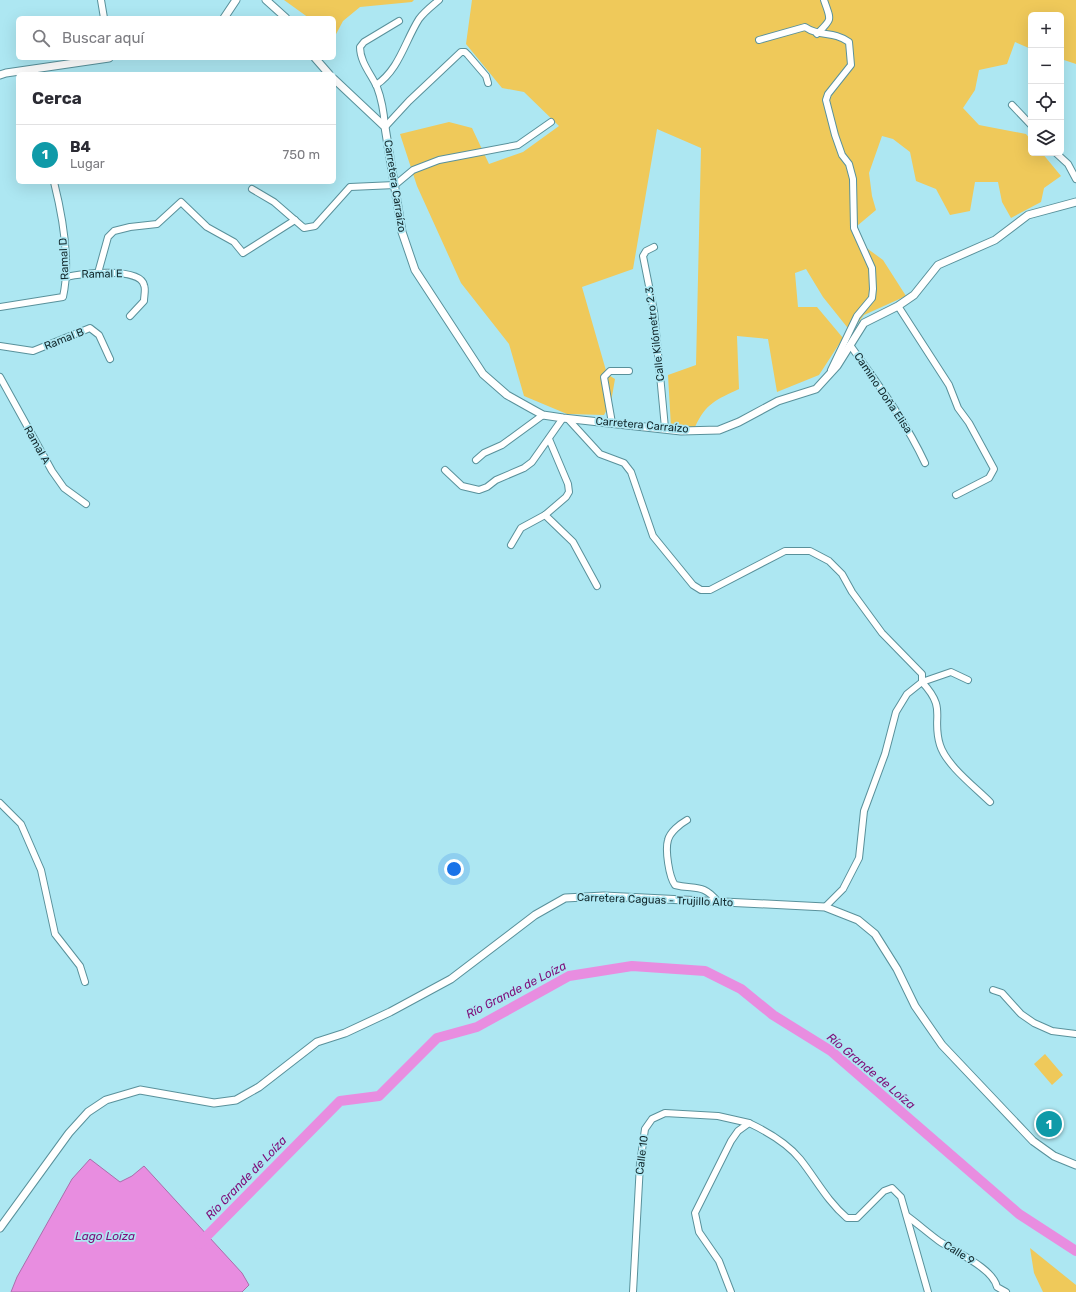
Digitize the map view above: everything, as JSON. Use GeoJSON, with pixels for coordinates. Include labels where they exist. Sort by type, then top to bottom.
{"type":"FeatureCollection","features":[{"type":"Feature","properties":{"kind":"street"},"geometry":{"type":"LineString","coordinates":[[101,0],[104,16]]}},
{"type":"Feature","properties":{"kind":"street"},"geometry":{"type":"LineString","coordinates":[[225,16],[236,0]]}},
{"type":"Feature","properties":{"kind":"street"},"geometry":{"type":"LineString","coordinates":[[266,0],[284,16]]}},
{"type":"Feature","properties":{"kind":"street"},"geometry":{"type":"LineString","coordinates":[[376,86],[383,81],[398,60],[422,15],[440,0]]}},
{"type":"Feature","properties":{"kind":"street"},"geometry":{"type":"LineString","coordinates":[[817,34],[829,21],[830,15],[824,0]]}},
{"type":"Feature","properties":{"kind":"street"},"geometry":{"type":"LineString","coordinates":[[385,127],[384,110],[376,86],[362,59],[360,47],[364,42],[399,21]]}},
{"type":"Feature","properties":{"kind":"street"},"geometry":{"type":"LineString","coordinates":[[759,40],[805,27],[817,34],[834,34],[849,42],[851,65],[828,94],[826,100],[842,155],[849,164],[853,179],[854,228],[872,268],[873,289],[872,298],[858,316],[827,378]]}},
{"type":"Feature","properties":{"kind":"street"},"geometry":{"type":"LineString","coordinates":[[385,127],[409,101],[461,52],[465,52],[468,55],[486,76],[488,83]]}},
{"type":"Feature","properties":{"kind":"street"},"geometry":{"type":"LineString","coordinates":[[0,75],[6,72],[94,60]]}},
{"type":"Feature","properties":{"kind":"street"},"geometry":{"type":"LineString","coordinates":[[317,60],[327,72]]}},
{"type":"Feature","properties":{"kind":"street","name":"Carretera Carraízo"},"geometry":{"type":"LineString","coordinates":[[336,81],[385,127],[402,232],[415,270],[483,374],[507,395],[543,415],[565,419],[612,422],[681,431],[719,430],[740,422],[778,401],[816,389],[837,366],[864,323],[898,306],[914,295],[938,265],[995,240],[1028,214],[1076,201]]}},
{"type":"Feature","properties":{"kind":"street"},"geometry":{"type":"LineString","coordinates":[[1012,104],[1028,122]]}},
{"type":"Feature","properties":{"kind":"street"},"geometry":{"type":"LineString","coordinates":[[252,189],[274,202],[304,228],[315,226],[350,187],[395,185],[413,170],[439,160],[518,145],[550,122]]}},
{"type":"Feature","properties":{"kind":"street"},"geometry":{"type":"LineString","coordinates":[[1059,156],[1068,164],[1076,179]]}},
{"type":"Feature","properties":{"kind":"street","name":"Ramal D"},"geometry":{"type":"LineString","coordinates":[[0,307],[63,298],[67,277],[59,202],[54,184]]}},
{"type":"Feature","properties":{"kind":"street"},"geometry":{"type":"LineString","coordinates":[[98,273],[108,237],[114,231],[130,227],[158,224],[181,202],[207,227],[234,242],[243,253],[295,220]]}},
{"type":"Feature","properties":{"kind":"street","name":"Calle Kilómetro 2.3"},"geometry":{"type":"LineString","coordinates":[[654,247],[646,251],[643,256],[654,311],[665,428]]}},
{"type":"Feature","properties":{"kind":"street","name":"Ramal E"},"geometry":{"type":"LineString","coordinates":[[67,277],[98,273],[130,274],[139,278],[144,284],[144,301],[130,316]]}},
{"type":"Feature","properties":{"kind":"street"},"geometry":{"type":"LineString","coordinates":[[898,306],[949,385],[958,408],[969,423],[994,469],[989,478],[956,495]]}},
{"type":"Feature","properties":{"kind":"street","name":"Ramal B"},"geometry":{"type":"LineString","coordinates":[[0,346],[33,351],[90,328],[99,335],[110,359]]}},
{"type":"Feature","properties":{"kind":"street","name":"Camino Doña Elisa"},"geometry":{"type":"LineString","coordinates":[[850,345],[912,435],[925,463]]}},
{"type":"Feature","properties":{"kind":"street"},"geometry":{"type":"LineString","coordinates":[[612,422],[604,377],[610,371],[629,371]]}},
{"type":"Feature","properties":{"kind":"street","name":"Ramal A"},"geometry":{"type":"LineString","coordinates":[[0,377],[52,471],[64,488],[86,504]]}},
{"type":"Feature","properties":{"kind":"street"},"geometry":{"type":"LineString","coordinates":[[476,460],[484,453],[502,445],[543,415]]}},
{"type":"Feature","properties":{"kind":"street"},"geometry":{"type":"LineString","coordinates":[[447,473],[462,486],[479,490],[487,487],[496,480],[524,468],[532,462],[565,419],[600,454],[624,463],[631,472],[653,536],[693,585],[701,590],[710,590],[785,551],[810,551],[829,561],[842,574],[852,592],[882,633],[922,674],[922,682],[928,689],[938,708],[938,734],[940,746],[945,756],[990,802]]}},
{"type":"Feature","properties":{"kind":"street"},"geometry":{"type":"LineString","coordinates":[[511,545],[521,528],[545,515],[566,497],[569,492],[568,484],[549,439]]}},
{"type":"Feature","properties":{"kind":"street"},"geometry":{"type":"LineString","coordinates":[[545,515],[572,542],[597,586]]}},
{"type":"Feature","properties":{"kind":"street"},"geometry":{"type":"LineString","coordinates":[[825,907],[843,889],[859,858],[864,811],[885,754],[896,712],[907,694],[922,682],[951,672],[968,680]]}},
{"type":"Feature","properties":{"kind":"street"},"geometry":{"type":"LineString","coordinates":[[0,803],[21,824],[41,870],[55,934],[80,966],[85,982]]}},
{"type":"Feature","properties":{"kind":"street"},"geometry":{"type":"LineString","coordinates":[[687,820],[670,835],[667,841],[670,879],[675,885],[701,888],[710,892],[718,902]]}},
{"type":"Feature","properties":{"kind":"street","name":"Carretera Caguas - Trujillo Alto"},"geometry":{"type":"LineString","coordinates":[[0,1228],[69,1133],[88,1112],[110,1097],[140,1090],[214,1103],[236,1100],[259,1087],[317,1042],[345,1033],[390,1012],[451,978],[535,915],[564,898],[604,896],[825,907],[858,920],[874,934],[897,969],[915,1006],[942,1045],[1033,1141],[1054,1156],[1076,1165]]}},
{"type":"Feature","properties":{"kind":"street"},"geometry":{"type":"LineString","coordinates":[[993,990],[1002,993],[1021,1014],[1034,1023],[1052,1031],[1076,1034]]}},
{"type":"Feature","properties":{"kind":"street","name":"Calle 10"},"geometry":{"type":"LineString","coordinates":[[633,1292],[640,1164],[645,1129],[652,1119],[665,1113],[718,1116],[749,1123],[769,1132],[799,1158],[834,1207],[846,1218],[857,1218],[884,1191],[892,1188],[901,1197],[907,1216]]}},
{"type":"Feature","properties":{"kind":"street"},"geometry":{"type":"LineString","coordinates":[[731,1292],[719,1261],[699,1232],[695,1213],[731,1141],[738,1131],[749,1123]]}},
{"type":"Feature","properties":{"kind":"street"},"geometry":{"type":"LineString","coordinates":[[907,1216],[928,1292]]}},
{"type":"Feature","properties":{"kind":"street","name":"Calle 9"},"geometry":{"type":"LineString","coordinates":[[907,1216],[939,1241],[985,1270],[996,1281],[997,1287],[1006,1292]]}},
{"type":"Feature","properties":{"kind":"shaded area"},"geometry":{"type":"Polygon","coordinates":[[[284,0],[414,0],[412,2],[360,7],[343,21],[336,34],[336,16],[306,16],[284,0]]]}},
{"type":"Feature","properties":{"kind":"shaded area"},"geometry":{"type":"Polygon","coordinates":[[[472,0],[1076,0],[1076,64],[1064,60],[1064,12],[1028,12],[1028,48],[1015,42],[1007,64],[979,70],[975,90],[963,108],[979,125],[1026,134],[1028,136],[1028,156],[1044,156],[1061,176],[1044,188],[1041,202],[1011,218],[1002,202],[998,182],[975,182],[970,211],[950,215],[936,189],[916,181],[910,152],[893,139],[882,136],[869,173],[872,196],[876,210],[857,226],[857,241],[883,260],[906,296],[864,315],[851,332],[823,297],[806,269],[795,273],[798,307],[817,307],[843,338],[819,375],[777,392],[768,339],[737,336],[739,389],[712,403],[703,412],[695,427],[671,427],[668,375],[696,365],[701,148],[657,129],[633,269],[582,287],[607,374],[615,379],[611,402],[604,415],[567,414],[524,396],[509,344],[461,283],[417,186],[400,134],[449,122],[472,128],[489,164],[523,152],[559,126],[524,92],[502,88],[466,44],[472,0]]]}},
{"type":"Feature","properties":{"kind":"shaded area"},"geometry":{"type":"Polygon","coordinates":[[[1045,1054],[1063,1075],[1052,1085],[1034,1064],[1045,1054]]]}},
{"type":"Feature","properties":{"kind":"shaded area"},"geometry":{"type":"Polygon","coordinates":[[[1030,1248],[1076,1285],[1076,1292],[1043,1292],[1034,1273],[1030,1248]]]}},
{"type":"Feature","properties":{"kind":"water","name":"Lago Loíza"},"geometry":{"type":"Polygon","coordinates":[[[90,1159],[120,1182],[132,1176],[144,1166],[242,1273],[249,1285],[242,1292],[11,1292],[17,1277],[72,1179],[90,1159]]]}},
{"type":"Feature","properties":{"kind":"waterway","name":"Río Grande de Loíza"},"geometry":{"type":"LineString","coordinates":[[199,1244],[340,1101],[379,1096],[437,1038],[477,1027],[569,976],[632,966],[705,971],[741,989],[773,1015],[831,1051],[1019,1214],[1076,1251]]}},
{"type":"Feature","properties":{"kind":"place","name":"B4"},"geometry":{"type":"Point","coordinates":[1049,1124]}}]}
